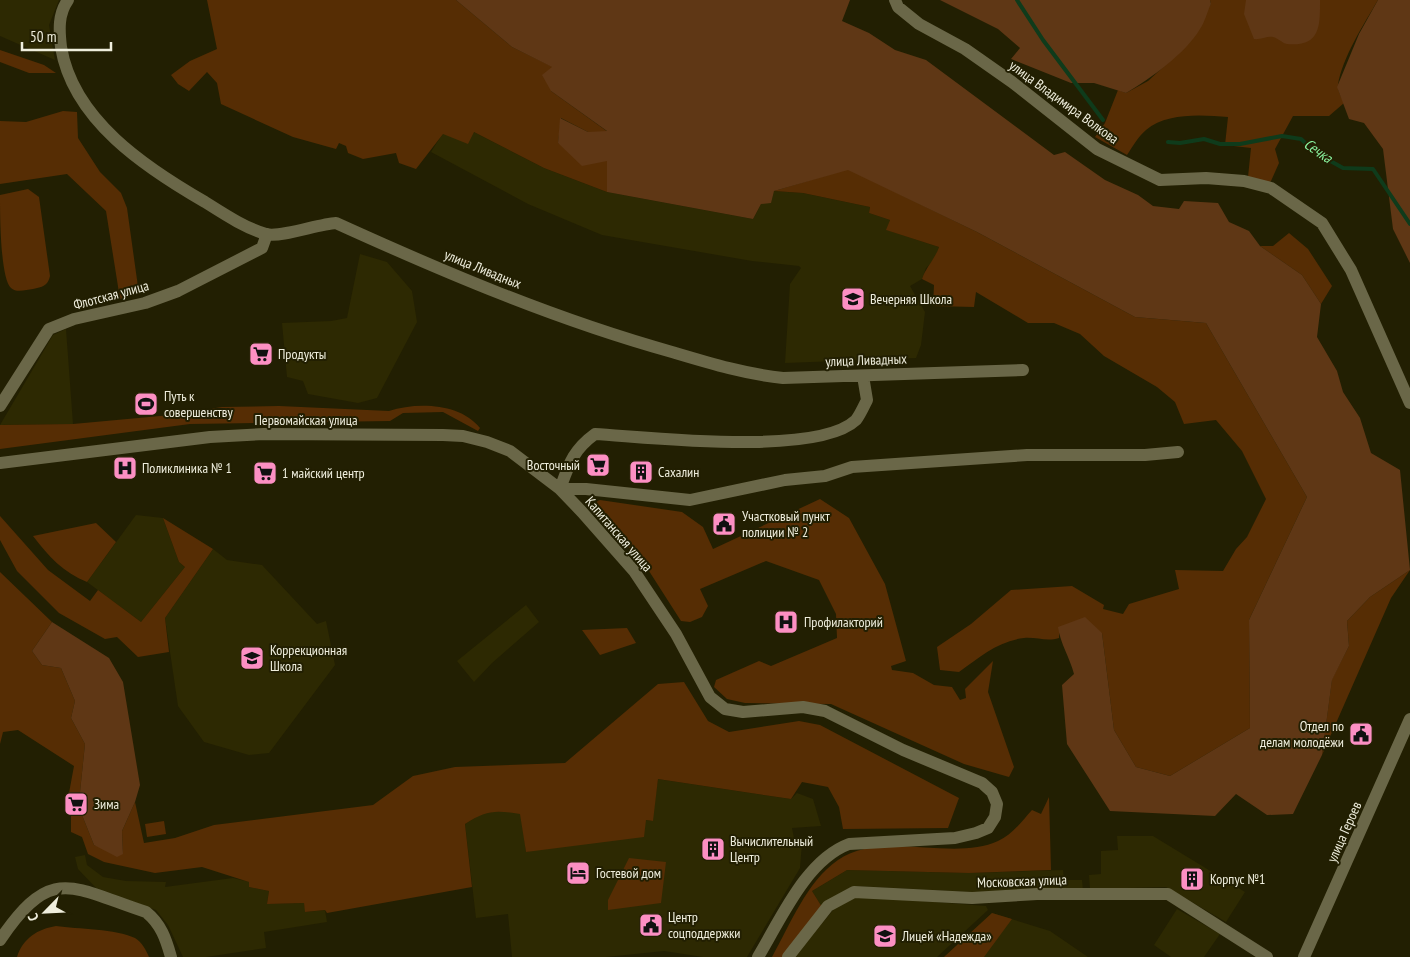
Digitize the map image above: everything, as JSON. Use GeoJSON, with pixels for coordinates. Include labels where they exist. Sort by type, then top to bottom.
{"type":"FeatureCollection","features":[{"type":"Feature","properties":{"kind":"street","name":"улица Ливадных"},"geometry":{"type":"LineString","coordinates":[[68,0],[64,7],[58,30],[65,68],[104,128],[150,168],[234,219],[267,234],[285,234],[318,224],[336,223],[482,286],[624,339],[756,375],[783,378],[1023,370]]}},
{"type":"Feature","properties":{"kind":"street","name":"улица Владимира Волкова"},"geometry":{"type":"LineString","coordinates":[[895,0],[898,7],[919,24],[965,49],[1012,82],[1097,148],[1160,180],[1206,178],[1244,182],[1271,188],[1322,223],[1351,270],[1410,403]]}},
{"type":"Feature","properties":{"kind":"street","name":"Флотская улица"},"geometry":{"type":"LineString","coordinates":[[0,406],[49,329],[74,319],[145,303],[178,291],[262,248],[267,234]]}},
{"type":"Feature","properties":{"kind":"street"},"geometry":{"type":"LineString","coordinates":[[862,376],[867,400],[856,420],[835,431],[816,438],[745,442],[595,434],[580,445],[570,462],[560,489],[586,489],[690,500],[785,480],[824,476],[852,467],[1027,455],[1145,455],[1178,452]]}},
{"type":"Feature","properties":{"kind":"street","name":"Первомайская улица"},"geometry":{"type":"LineString","coordinates":[[0,463],[228,436],[264,434],[463,436]]}},
{"type":"Feature","properties":{"kind":"street","name":"Капитанская улица"},"geometry":{"type":"LineString","coordinates":[[463,436],[510,451],[560,489],[634,571],[676,634],[710,697],[725,709],[743,712],[803,707],[825,711],[903,750],[982,783],[992,792],[997,804],[995,817],[988,828],[976,833],[955,838],[849,844],[835,850],[820,862],[807,877],[758,957]]}},
{"type":"Feature","properties":{"kind":"street","name":"улица Героев"},"geometry":{"type":"LineString","coordinates":[[1304,957],[1410,720]]}},
{"type":"Feature","properties":{"kind":"street"},"geometry":{"type":"LineString","coordinates":[[0,940],[14,920],[41,894],[53,888],[70,886],[146,912],[155,919],[164,935],[172,957]]}},
{"type":"Feature","properties":{"kind":"street","name":"Московская улица"},"geometry":{"type":"LineString","coordinates":[[788,957],[828,906],[854,892],[972,898],[1037,894],[1168,894],[1267,957]]}},
{"type":"Feature","properties":{"kind":"shaded area"},"geometry":{"type":"Polygon","coordinates":[[[0,0],[59,0],[49,25],[55,60],[0,36],[0,0]]]}},
{"type":"Feature","properties":{"kind":"shaded area"},"geometry":{"type":"Polygon","coordinates":[[[207,0],[456,0],[512,47],[553,67],[551,91],[608,132],[588,132],[561,118],[558,143],[607,161],[607,192],[544,168],[474,132],[468,144],[443,134],[416,169],[399,163],[396,153],[363,159],[348,153],[346,146],[339,143],[336,149],[293,137],[221,104],[217,83],[207,72],[189,91],[178,84],[171,75],[190,61],[217,49],[207,0]]]}},
{"type":"Feature","properties":{"kind":"shaded area"},"geometry":{"type":"Polygon","coordinates":[[[456,0],[850,0],[842,21],[869,33],[895,50],[926,60],[1054,155],[1065,152],[1105,180],[1138,195],[1153,206],[1179,209],[1184,201],[1218,203],[1229,222],[1249,231],[1260,246],[1302,275],[1321,304],[1317,337],[1337,371],[1343,392],[1360,418],[1371,453],[1400,470],[1410,570],[1370,597],[1347,621],[1349,646],[1332,680],[1322,755],[1293,814],[1267,815],[1236,794],[1215,816],[1110,811],[1067,744],[1062,685],[1074,674],[1058,627],[1085,617],[1102,633],[1114,730],[1136,767],[1170,776],[1250,728],[1249,620],[1307,497],[1206,323],[1135,317],[977,232],[848,170],[774,191],[771,203],[761,204],[753,219],[607,192],[607,161],[582,166],[558,143],[560,118],[588,132],[607,131],[551,91],[542,75],[552,67],[512,47],[456,0]]]}},
{"type":"Feature","properties":{"kind":"shaded area"},"geometry":{"type":"Polygon","coordinates":[[[940,0],[1210,0],[1211,4],[1202,26],[1186,47],[1156,73],[1126,93],[1094,83],[1071,83],[1011,59],[1020,48],[998,29],[940,0]]]}},
{"type":"Feature","properties":{"kind":"shaded area"},"geometry":{"type":"Polygon","coordinates":[[[1210,0],[1378,0],[1354,41],[1340,75],[1338,87],[1344,103],[1329,116],[1293,116],[1275,149],[1279,163],[1271,181],[1268,183],[1248,177],[1251,148],[1225,145],[1228,117],[1186,116],[1164,120],[1146,130],[1127,155],[1095,137],[1105,123],[1118,90],[1126,93],[1148,81],[1182,50],[1211,4],[1210,0]]]}},
{"type":"Feature","properties":{"kind":"shaded area"},"geometry":{"type":"Polygon","coordinates":[[[1246,0],[1320,0],[1319,26],[1312,38],[1298,44],[1283,43],[1273,37],[1254,39],[1244,14],[1246,0]]]}},
{"type":"Feature","properties":{"kind":"shaded area"},"geometry":{"type":"Polygon","coordinates":[[[1378,0],[1410,0],[1410,263],[1393,229],[1383,149],[1364,123],[1349,119],[1337,87],[1359,34],[1378,0]]]}},
{"type":"Feature","properties":{"kind":"shaded area"},"geometry":{"type":"Polygon","coordinates":[[[0,50],[44,65],[56,73],[29,73],[0,62],[0,50]]]}},
{"type":"Feature","properties":{"kind":"shaded area"},"geometry":{"type":"Polygon","coordinates":[[[63,111],[77,112],[78,138],[100,172],[121,193],[127,208],[139,294],[120,299],[106,211],[67,174],[0,184],[0,121],[26,122],[63,111]]]}},
{"type":"Feature","properties":{"kind":"shaded area"},"geometry":{"type":"Polygon","coordinates":[[[474,132],[544,168],[607,192],[753,219],[761,204],[774,191],[803,193],[870,207],[869,213],[890,220],[887,230],[939,247],[935,259],[926,268],[922,279],[910,286],[925,312],[921,345],[916,358],[785,363],[790,284],[801,268],[799,266],[752,261],[602,235],[528,204],[431,152],[443,133],[474,132]]]}},
{"type":"Feature","properties":{"kind":"shaded area"},"geometry":{"type":"Polygon","coordinates":[[[848,169],[977,232],[1135,317],[1206,323],[1307,497],[1249,620],[1250,728],[1170,776],[1136,767],[1114,730],[1102,633],[1059,627],[1059,638],[1050,640],[1024,638],[1006,642],[990,650],[959,672],[940,670],[937,647],[971,624],[1011,590],[1072,586],[1104,605],[1103,609],[1123,614],[1129,604],[1179,589],[1175,570],[1223,571],[1236,549],[1247,537],[1266,499],[1242,451],[1216,420],[1184,424],[1175,402],[1157,387],[1104,356],[1080,334],[1054,323],[1028,323],[976,292],[974,307],[933,306],[934,285],[922,279],[939,247],[886,230],[890,220],[869,213],[870,207],[803,193],[774,191],[848,169]]]}},
{"type":"Feature","properties":{"kind":"shaded area"},"geometry":{"type":"Polygon","coordinates":[[[28,189],[39,197],[50,276],[48,282],[42,287],[18,291],[11,288],[7,282],[5,272],[1,244],[0,195],[28,189]]]}},
{"type":"Feature","properties":{"kind":"shaded area"},"geometry":{"type":"Polygon","coordinates":[[[1289,233],[1308,249],[1332,286],[1321,304],[1302,275],[1260,246],[1273,246],[1289,233]]]}},
{"type":"Feature","properties":{"kind":"shaded area"},"geometry":{"type":"Polygon","coordinates":[[[360,254],[387,262],[412,291],[417,322],[377,398],[358,403],[308,394],[303,381],[287,377],[282,323],[331,321],[347,318],[360,254]]]}},
{"type":"Feature","properties":{"kind":"shaded area"},"geometry":{"type":"Polygon","coordinates":[[[66,329],[73,424],[0,425],[53,335],[66,329]]]}},
{"type":"Feature","properties":{"kind":"shaded area"},"geometry":{"type":"Polygon","coordinates":[[[279,406],[389,411],[412,406],[438,407],[450,409],[461,414],[480,428],[478,431],[443,412],[403,413],[390,421],[190,424],[0,449],[0,425],[73,424],[171,415],[222,407],[279,406]]]}},
{"type":"Feature","properties":{"kind":"shaded area"},"geometry":{"type":"Polygon","coordinates":[[[820,499],[849,518],[885,584],[906,661],[891,666],[892,670],[913,673],[934,685],[952,687],[960,700],[966,698],[965,689],[993,661],[988,692],[1014,767],[1009,777],[964,764],[831,704],[745,703],[727,699],[714,687],[716,680],[759,661],[771,666],[837,638],[836,614],[819,580],[766,561],[700,589],[708,606],[702,617],[690,622],[681,621],[649,571],[594,508],[595,502],[600,500],[682,512],[703,527],[713,549],[820,499]]]}},
{"type":"Feature","properties":{"kind":"shaded area"},"geometry":{"type":"Polygon","coordinates":[[[136,515],[163,518],[179,562],[185,567],[141,622],[87,582],[136,515]]]}},
{"type":"Feature","properties":{"kind":"shaded area"},"geometry":{"type":"Polygon","coordinates":[[[0,516],[48,570],[90,601],[98,590],[141,622],[185,567],[179,562],[163,518],[213,549],[165,618],[169,652],[138,657],[117,637],[105,639],[59,613],[17,571],[0,540],[0,516]]]}},
{"type":"Feature","properties":{"kind":"shaded area"},"geometry":{"type":"Polygon","coordinates":[[[96,523],[116,542],[87,582],[71,574],[57,563],[33,536],[96,523]]]}},
{"type":"Feature","properties":{"kind":"shaded area","name":"Коррекционная Школа"},"geometry":{"type":"Polygon","coordinates":[[[213,549],[227,560],[262,565],[317,624],[326,621],[335,665],[269,753],[249,755],[204,742],[178,706],[165,618],[213,549]]]}},
{"type":"Feature","properties":{"kind":"shaded area"},"geometry":{"type":"Polygon","coordinates":[[[1410,570],[1391,598],[1322,755],[1332,679],[1349,646],[1347,621],[1370,597],[1410,570]]]}},
{"type":"Feature","properties":{"kind":"shaded area"},"geometry":{"type":"Polygon","coordinates":[[[0,572],[52,622],[32,651],[42,665],[61,668],[75,701],[71,718],[85,744],[80,792],[69,793],[74,766],[18,730],[3,732],[0,744],[0,572]]]}},
{"type":"Feature","properties":{"kind":"shaded area"},"geometry":{"type":"Polygon","coordinates":[[[526,605],[539,622],[492,663],[474,682],[457,661],[526,605]]]}},
{"type":"Feature","properties":{"kind":"shaded area"},"geometry":{"type":"Polygon","coordinates":[[[52,622],[109,658],[123,682],[140,785],[135,802],[122,831],[123,854],[117,857],[94,845],[82,815],[80,792],[85,744],[71,718],[75,701],[61,668],[42,665],[32,651],[52,622]]]}},
{"type":"Feature","properties":{"kind":"shaded area"},"geometry":{"type":"Polygon","coordinates":[[[627,628],[636,643],[600,655],[582,630],[627,628]]]}},
{"type":"Feature","properties":{"kind":"shaded area"},"geometry":{"type":"Polygon","coordinates":[[[684,682],[708,721],[729,732],[799,721],[820,725],[959,798],[948,828],[843,829],[839,807],[828,787],[802,782],[791,799],[658,779],[653,821],[646,820],[644,837],[526,852],[520,814],[491,812],[465,824],[472,887],[327,913],[325,910],[305,912],[304,903],[267,904],[269,891],[249,887],[249,882],[202,867],[155,873],[104,862],[88,854],[82,837],[71,832],[71,816],[82,815],[94,845],[123,854],[122,831],[135,802],[144,843],[175,838],[214,825],[373,805],[413,776],[455,767],[565,763],[658,684],[684,682]]]}},
{"type":"Feature","properties":{"kind":"shaded area"},"geometry":{"type":"Polygon","coordinates":[[[658,779],[791,799],[797,793],[813,799],[821,826],[792,828],[795,843],[802,843],[800,868],[747,957],[703,957],[664,951],[606,957],[512,957],[508,914],[476,918],[465,824],[482,813],[502,811],[521,813],[526,852],[646,820],[652,821],[658,779]]]}},
{"type":"Feature","properties":{"kind":"shaded area"},"geometry":{"type":"Polygon","coordinates":[[[1049,797],[1051,870],[969,873],[847,870],[812,891],[822,907],[784,957],[772,957],[808,891],[827,869],[838,860],[855,851],[875,847],[960,849],[980,847],[998,841],[1008,835],[1032,810],[1041,814],[1049,797]]]}},
{"type":"Feature","properties":{"kind":"shaded area"},"geometry":{"type":"Polygon","coordinates":[[[164,821],[166,834],[147,837],[145,824],[164,821]]]}},
{"type":"Feature","properties":{"kind":"shaded area"},"geometry":{"type":"Polygon","coordinates":[[[1117,836],[1153,836],[1245,892],[1226,922],[1166,887],[1090,889],[1089,875],[1101,874],[1101,851],[1118,850],[1117,836]]]}},
{"type":"Feature","properties":{"kind":"shaded area"},"geometry":{"type":"Polygon","coordinates":[[[85,855],[87,865],[103,877],[126,881],[166,882],[165,887],[233,878],[250,882],[249,887],[269,891],[267,904],[304,903],[306,912],[325,910],[327,922],[264,932],[266,948],[206,957],[183,957],[168,925],[156,910],[96,888],[78,869],[75,857],[85,855]]]}},
{"type":"Feature","properties":{"kind":"shaded area"},"geometry":{"type":"Polygon","coordinates":[[[629,858],[666,862],[661,903],[608,910],[608,900],[629,858]]]}},
{"type":"Feature","properties":{"kind":"shaded area"},"geometry":{"type":"Polygon","coordinates":[[[847,870],[969,873],[1063,870],[1064,880],[1082,880],[1083,890],[971,892],[856,886],[822,907],[812,891],[847,870]]]}},
{"type":"Feature","properties":{"kind":"shaded area","name":"Лицей «Надежда»"},"geometry":{"type":"Polygon","coordinates":[[[858,896],[986,906],[988,910],[937,957],[794,957],[834,909],[858,896]]]}},
{"type":"Feature","properties":{"kind":"shaded area"},"geometry":{"type":"Polygon","coordinates":[[[1177,909],[1220,934],[1204,957],[1171,957],[1154,945],[1177,909]]]}},
{"type":"Feature","properties":{"kind":"shaded area"},"geometry":{"type":"Polygon","coordinates":[[[992,913],[1050,931],[1088,957],[944,957],[992,913]]]}},
{"type":"Feature","properties":{"kind":"shaded area"},"geometry":{"type":"Polygon","coordinates":[[[992,913],[1012,919],[984,957],[944,957],[992,913]]]}},
{"type":"Feature","properties":{"kind":"shaded area"},"geometry":{"type":"Polygon","coordinates":[[[56,926],[127,935],[140,942],[149,957],[17,957],[27,940],[37,932],[56,926]]]}},
{"type":"Feature","properties":{"kind":"waterway","name":"Сечка"},"geometry":{"type":"LineString","coordinates":[[1017,0],[1043,40],[1103,120]]}},
{"type":"Feature","properties":{"kind":"waterway","name":"Сечка"},"geometry":{"type":"LineString","coordinates":[[1168,142],[1180,143],[1204,139],[1220,144],[1240,144],[1282,136],[1301,139],[1316,153],[1343,168],[1373,169],[1410,224]]}},
{"type":"Feature","properties":{"kind":"place","name":"Вечерняя Школа"},"geometry":{"type":"Point","coordinates":[853,299]}},
{"type":"Feature","properties":{"kind":"place","name":"Продукты"},"geometry":{"type":"Point","coordinates":[261,354]}},
{"type":"Feature","properties":{"kind":"place","name":"Путь к совершенству"},"geometry":{"type":"Point","coordinates":[146,404]}},
{"type":"Feature","properties":{"kind":"place","name":"Восточный"},"geometry":{"type":"Point","coordinates":[598,465]}},
{"type":"Feature","properties":{"kind":"place","name":"Поликлиника № 1"},"geometry":{"type":"Point","coordinates":[125,468]}},
{"type":"Feature","properties":{"kind":"place","name":"Сахалин"},"geometry":{"type":"Point","coordinates":[641,472]}},
{"type":"Feature","properties":{"kind":"place","name":"1 майский центр"},"geometry":{"type":"Point","coordinates":[265,473]}},
{"type":"Feature","properties":{"kind":"place","name":"Участковый пункт полиции № 2"},"geometry":{"type":"Point","coordinates":[724,524]}},
{"type":"Feature","properties":{"kind":"place","name":"Профилакторий"},"geometry":{"type":"Point","coordinates":[786,622]}},
{"type":"Feature","properties":{"kind":"place","name":"Коррекционная Школа"},"geometry":{"type":"Point","coordinates":[252,658]}},
{"type":"Feature","properties":{"kind":"place","name":"Отдел по делам молодёжи"},"geometry":{"type":"Point","coordinates":[1361,734]}},
{"type":"Feature","properties":{"kind":"place","name":"Зима"},"geometry":{"type":"Point","coordinates":[76,804]}},
{"type":"Feature","properties":{"kind":"place","name":"Вычислительный Центр"},"geometry":{"type":"Point","coordinates":[713,849]}},
{"type":"Feature","properties":{"kind":"place","name":"Гостевой дом"},"geometry":{"type":"Point","coordinates":[578,873]}},
{"type":"Feature","properties":{"kind":"place","name":"Корпус №1"},"geometry":{"type":"Point","coordinates":[1192,879]}},
{"type":"Feature","properties":{"kind":"place","name":"Центр соцподдержки"},"geometry":{"type":"Point","coordinates":[651,925]}},
{"type":"Feature","properties":{"kind":"place","name":"Лицей «Надежда»"},"geometry":{"type":"Point","coordinates":[885,936]}}]}
